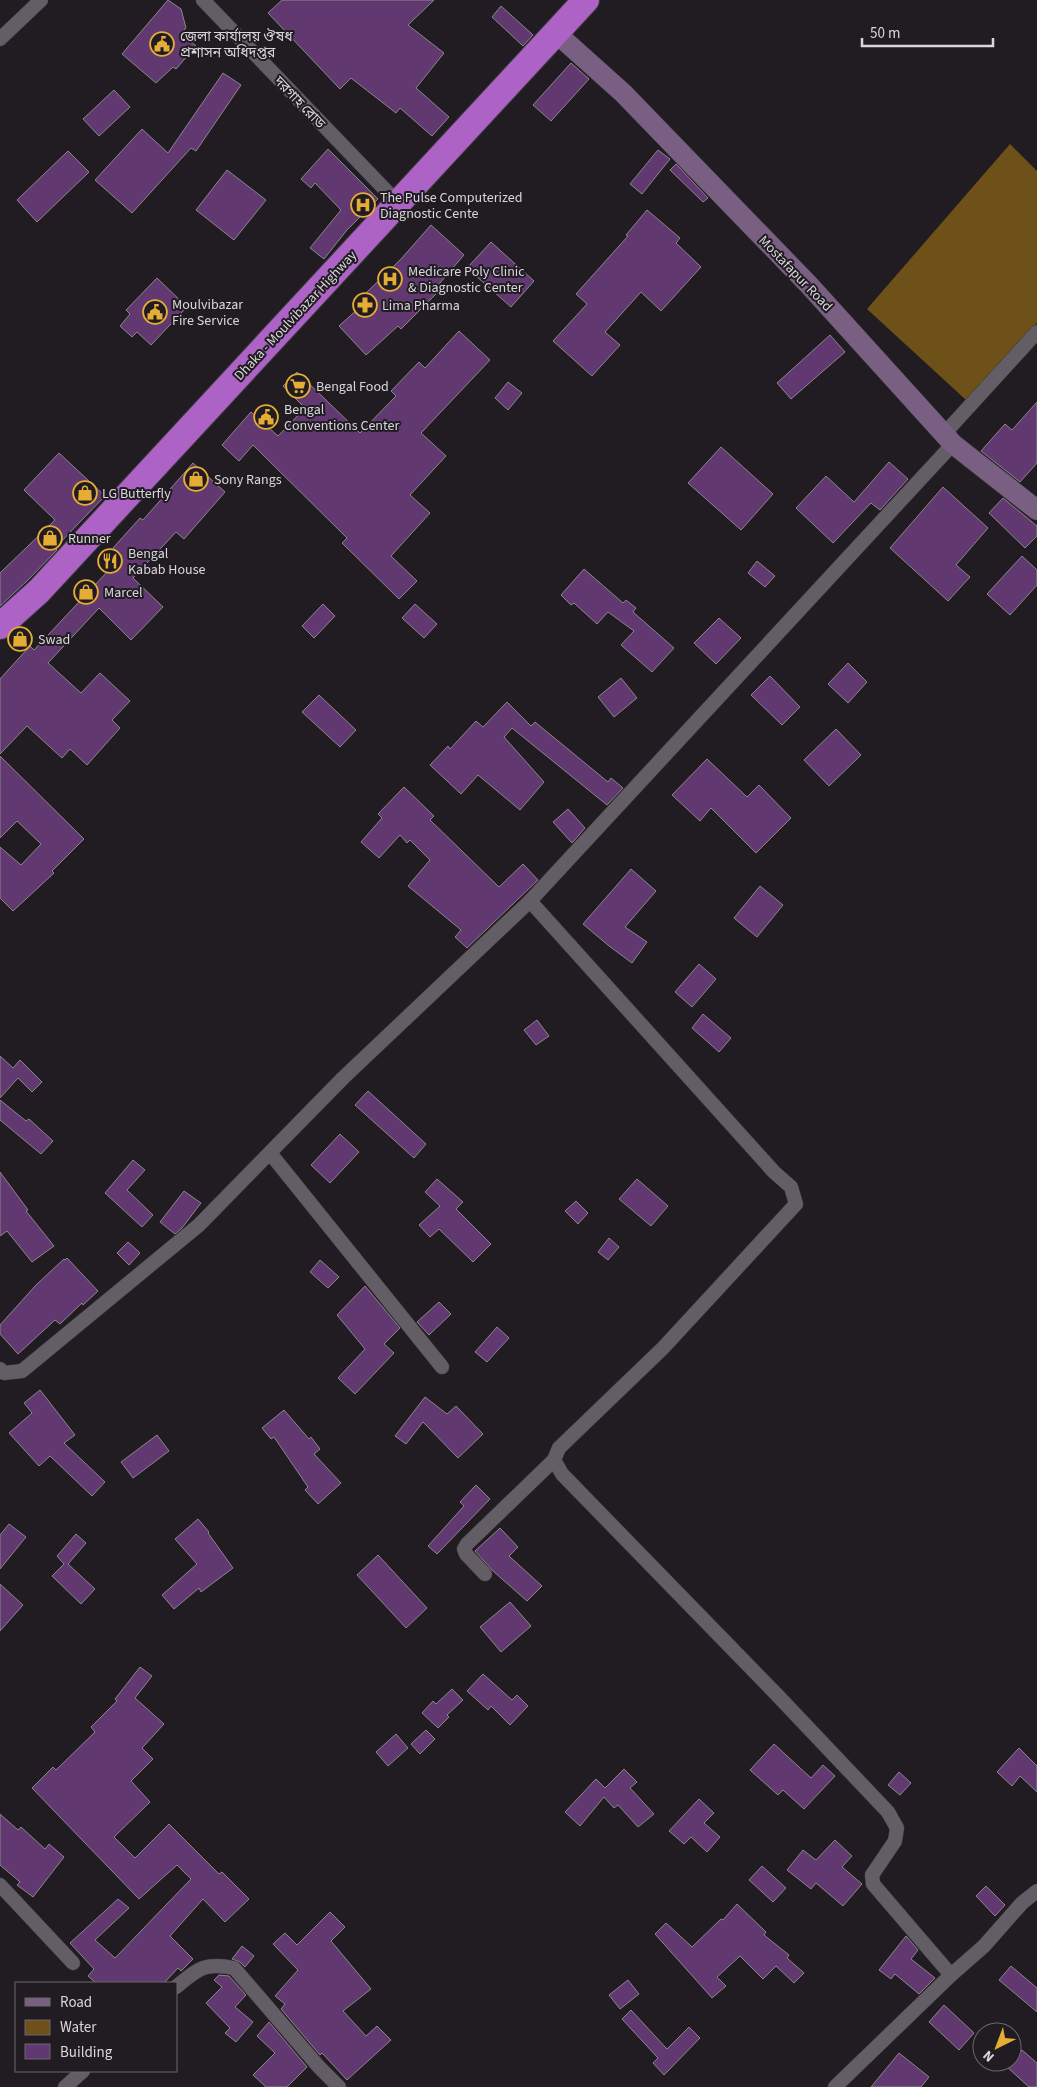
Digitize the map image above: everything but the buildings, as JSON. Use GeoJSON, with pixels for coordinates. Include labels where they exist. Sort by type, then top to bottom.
{"type":"FeatureCollection","features":[{"type":"Feature","properties":{"kind":"highway","name":"Dhaka - Moulvibazar Highway"},"geometry":{"type":"LineString","coordinates":[[0,626],[39,591],[586,0]]}},
{"type":"Feature","properties":{"kind":"street"},"geometry":{"type":"LineString","coordinates":[[0,39],[42,0]]}},
{"type":"Feature","properties":{"kind":"street","name":"দরগাহ রোড"},"geometry":{"type":"LineString","coordinates":[[203,0],[398,203]]}},
{"type":"Feature","properties":{"kind":"street","name":"Mostafapur Road"},"geometry":{"type":"LineString","coordinates":[[556,34],[624,93],[809,285],[949,439],[1037,510]]}},
{"type":"Feature","properties":{"kind":"street"},"geometry":{"type":"LineString","coordinates":[[0,1369],[4,1373],[22,1371],[199,1225],[343,1078],[530,901],[949,439],[1037,332]]}},
{"type":"Feature","properties":{"kind":"street"},"geometry":{"type":"LineString","coordinates":[[485,1574],[466,1554],[464,1549],[467,1544],[554,1460],[559,1448],[663,1348],[796,1204],[791,1188],[774,1172],[530,901]]}},
{"type":"Feature","properties":{"kind":"street"},"geometry":{"type":"LineString","coordinates":[[270,1153],[442,1367]]}},
{"type":"Feature","properties":{"kind":"street"},"geometry":{"type":"LineString","coordinates":[[554,1460],[562,1474],[888,1812],[897,1828],[895,1841],[872,1876],[873,1884],[950,1975]]}},
{"type":"Feature","properties":{"kind":"street"},"geometry":{"type":"LineString","coordinates":[[0,1885],[74,1963]]}},
{"type":"Feature","properties":{"kind":"street"},"geometry":{"type":"LineString","coordinates":[[835,2087],[950,1975],[984,1946],[1022,1903],[1037,1890]]}},
{"type":"Feature","properties":{"kind":"street"},"geometry":{"type":"LineString","coordinates":[[178,1985],[199,1968],[217,1965],[234,1968],[319,2067],[339,2087]]}},
{"type":"Feature","properties":{"kind":"street"},"geometry":{"type":"LineString","coordinates":[[65,2087],[82,2072]]}},
{"type":"Feature","properties":{"kind":"water"},"geometry":{"type":"Polygon","coordinates":[[[1010,144],[1037,171],[1037,323],[966,400],[867,309],[1010,144]]]}},
{"type":"Feature","properties":{"kind":"place","name":"জেলা কার্যালয় ঔষধ প্রশাসন অধিদপ্তর"},"geometry":{"type":"Point","coordinates":[162,44]}},
{"type":"Feature","properties":{"kind":"place","name":"The Pulse Computerized Diagnostic Cente"},"geometry":{"type":"Point","coordinates":[363,205]}},
{"type":"Feature","properties":{"kind":"place","name":"Medicare Poly Clinic & Diagnostic Center"},"geometry":{"type":"Point","coordinates":[390,279]}},
{"type":"Feature","properties":{"kind":"place","name":"Lima Pharma"},"geometry":{"type":"Point","coordinates":[365,305]}},
{"type":"Feature","properties":{"kind":"place","name":"Moulvibazar Fire Service"},"geometry":{"type":"Point","coordinates":[155,312]}},
{"type":"Feature","properties":{"kind":"place","name":"Bengal Food"},"geometry":{"type":"Point","coordinates":[298,386]}},
{"type":"Feature","properties":{"kind":"place","name":"Bengal Conventions Center"},"geometry":{"type":"Point","coordinates":[266,417]}},
{"type":"Feature","properties":{"kind":"place","name":"Sony Rangs"},"geometry":{"type":"Point","coordinates":[196,479]}},
{"type":"Feature","properties":{"kind":"place","name":"LG Butterfly"},"geometry":{"type":"Point","coordinates":[85,493]}},
{"type":"Feature","properties":{"kind":"place","name":"Runner"},"geometry":{"type":"Point","coordinates":[50,538]}},
{"type":"Feature","properties":{"kind":"place","name":"Bengal Kabab House"},"geometry":{"type":"Point","coordinates":[110,561]}},
{"type":"Feature","properties":{"kind":"place","name":"Marcel"},"geometry":{"type":"Point","coordinates":[86,592]}},
{"type":"Feature","properties":{"kind":"place","name":"Swad"},"geometry":{"type":"Point","coordinates":[20,639]}}]}
